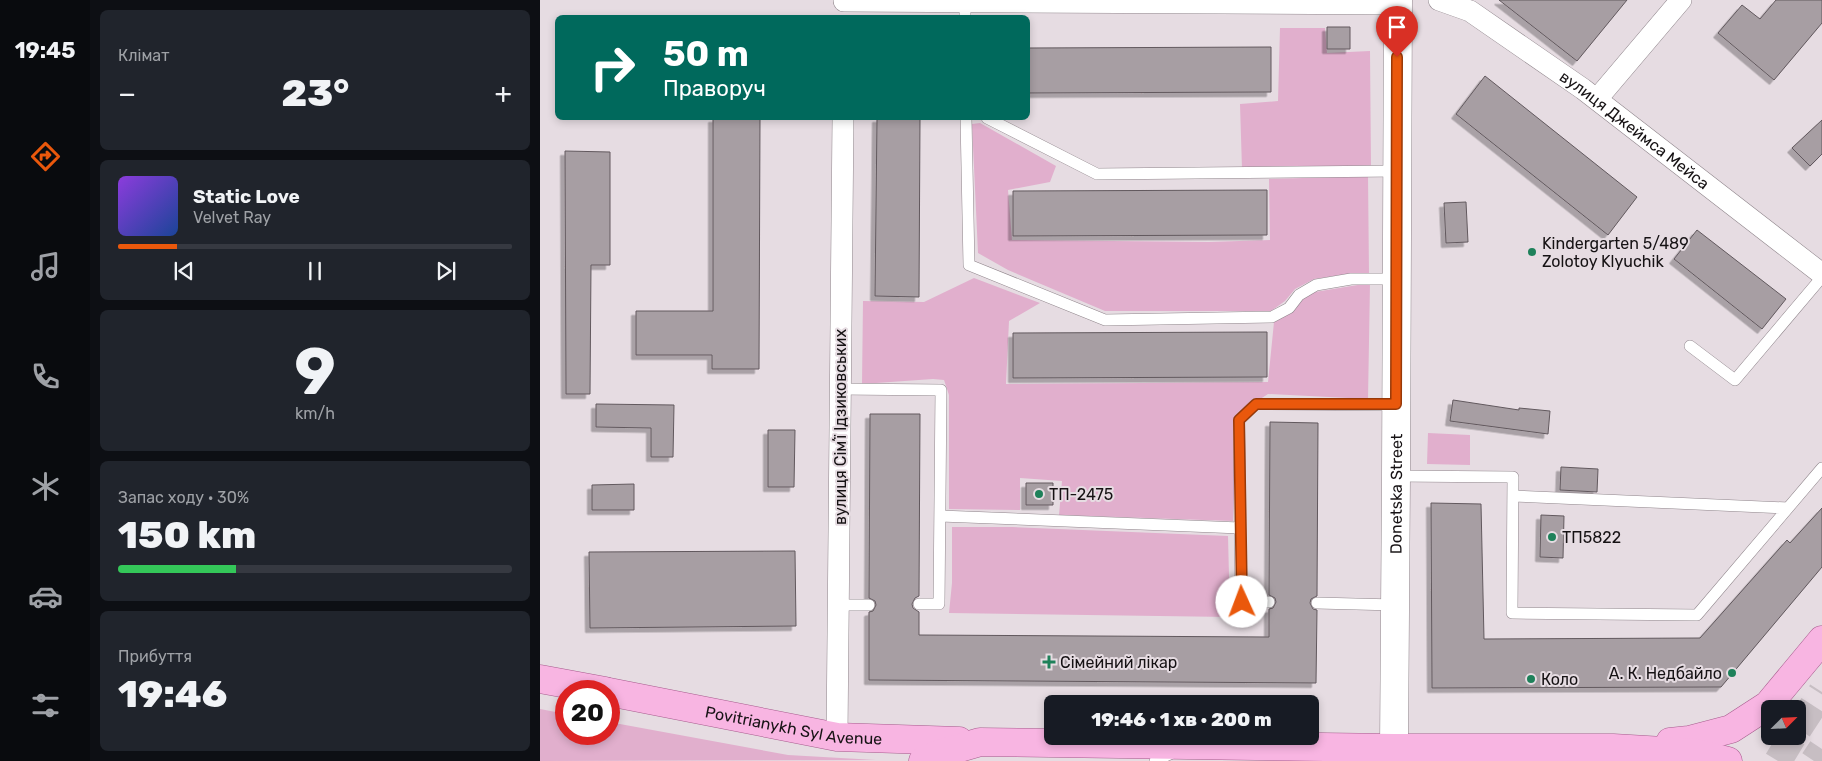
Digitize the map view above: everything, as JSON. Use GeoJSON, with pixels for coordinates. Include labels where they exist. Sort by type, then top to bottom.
{"type":"FeatureCollection","features":[{"type":"Feature","properties":{"kind":"main road"},"geometry":{"type":"LineString","coordinates":[[1613,748],[1690,740],[1731,729],[1768,705],[1822,640]]}},
{"type":"Feature","properties":{"kind":"main road"},"geometry":{"type":"LineString","coordinates":[[540,679],[555,682]]}},
{"type":"Feature","properties":{"kind":"main road","name":"Povitrianykh Syl Avenue"},"geometry":{"type":"LineString","coordinates":[[620,694],[837,737],[1209,749],[1613,748]]}},
{"type":"Feature","properties":{"kind":"main road"},"geometry":{"type":"LineString","coordinates":[[923,761],[936,755],[980,742]]}},
{"type":"Feature","properties":{"kind":"main road"},"geometry":{"type":"LineString","coordinates":[[1613,748],[1697,753],[1728,761]]}},
{"type":"Feature","properties":{"kind":"street","name":"вулиця Джеймса Мейса"},"geometry":{"type":"LineString","coordinates":[[1439,0],[1470,11],[1597,100],[1822,276]]}},
{"type":"Feature","properties":{"kind":"street"},"geometry":{"type":"LineString","coordinates":[[1597,100],[1681,0]]}},
{"type":"Feature","properties":{"kind":"street"},"geometry":{"type":"LineString","coordinates":[[843,6],[1398,2]]}},
{"type":"Feature","properties":{"kind":"street","name":"Donetska Street"},"geometry":{"type":"LineString","coordinates":[[1394,748],[1398,2]]}},
{"type":"Feature","properties":{"kind":"street","name":"вулиця Сімʼї Ідзиковських"},"geometry":{"type":"LineString","coordinates":[[837,737],[842,120]]}},
{"type":"Feature","properties":{"kind":"lane"},"geometry":{"type":"LineString","coordinates":[[966,120],[969,265],[1105,320],[1272,317],[1289,308],[1299,295],[1316,285],[1351,279],[1396,279]]}},
{"type":"Feature","properties":{"kind":"lane"},"geometry":{"type":"LineString","coordinates":[[991,120],[1097,174],[1396,171]]}},
{"type":"Feature","properties":{"kind":"lane"},"geometry":{"type":"LineString","coordinates":[[1690,346],[1735,380],[1822,276]]}},
{"type":"Feature","properties":{"kind":"lane"},"geometry":{"type":"LineString","coordinates":[[840,389],[941,390],[939,604],[919,604]]}},
{"type":"Feature","properties":{"kind":"lane"},"geometry":{"type":"LineString","coordinates":[[1269,602],[1242,602],[1239,420],[1256,404],[1396,404]]}},
{"type":"Feature","properties":{"kind":"lane"},"geometry":{"type":"LineString","coordinates":[[1396,476],[1513,477],[1512,613],[1697,615],[1822,468]]}},
{"type":"Feature","properties":{"kind":"lane"},"geometry":{"type":"LineString","coordinates":[[1513,496],[1788,508]]}},
{"type":"Feature","properties":{"kind":"lane"},"geometry":{"type":"LineString","coordinates":[[940,516],[1240,528]]}},
{"type":"Feature","properties":{"kind":"lane"},"geometry":{"type":"LineString","coordinates":[[1317,603],[1395,605]]}},
{"type":"Feature","properties":{"kind":"lane"},"geometry":{"type":"LineString","coordinates":[[838,605],[869,605]]}},
{"type":"Feature","properties":{"kind":"lane"},"geometry":{"type":"LineString","coordinates":[[1526,760],[1554,748]]}},
{"type":"Feature","properties":{"kind":"lane"},"geometry":{"type":"LineString","coordinates":[[1155,761],[1209,749]]}},
{"type":"Feature","properties":{"kind":"shaded area"},"geometry":{"type":"Polygon","coordinates":[[[1280,28],[1325,28],[1327,53],[1370,51],[1371,167],[1242,169],[1240,104],[1278,101],[1280,28]]]}},
{"type":"Feature","properties":{"kind":"shaded area"},"geometry":{"type":"Polygon","coordinates":[[[980,123],[1056,166],[1050,182],[1008,190],[1012,240],[1209,242],[1270,240],[1269,179],[1368,176],[1369,274],[1348,274],[1314,279],[1295,289],[1285,301],[1271,311],[1105,311],[1008,270],[978,253],[972,124],[980,123]]]}},
{"type":"Feature","properties":{"kind":"shaded area"},"geometry":{"type":"Polygon","coordinates":[[[974,278],[1040,303],[1009,321],[1006,384],[1268,382],[1274,322],[1300,299],[1315,292],[1370,283],[1368,399],[1268,394],[1237,414],[1233,521],[1059,515],[1062,481],[1020,478],[1020,510],[949,509],[949,395],[944,380],[933,379],[862,384],[863,301],[924,302],[974,278]]]}},
{"type":"Feature","properties":{"kind":"shaded area"},"geometry":{"type":"Polygon","coordinates":[[[1428,433],[1470,435],[1470,465],[1427,464],[1428,433]]]}},
{"type":"Feature","properties":{"kind":"shaded area"},"geometry":{"type":"Polygon","coordinates":[[[952,527],[1012,527],[1228,536],[1230,617],[949,613],[952,583],[952,527]]]}},
{"type":"Feature","properties":{"kind":"shaded area"},"geometry":{"type":"Polygon","coordinates":[[[540,709],[555,712],[555,745],[620,745],[620,724],[788,755],[876,760],[540,761],[540,709]]]}},
{"type":"Feature","properties":{"kind":"building"},"geometry":{"type":"Polygon","coordinates":[[[1499,0],[1627,0],[1577,61],[1499,0]]]}},
{"type":"Feature","properties":{"kind":"building"},"geometry":{"type":"Polygon","coordinates":[[[1776,0],[1822,0],[1822,23],[1774,80],[1718,33],[1742,5],[1760,19],[1776,0]]]}},
{"type":"Feature","properties":{"kind":"building"},"geometry":{"type":"Polygon","coordinates":[[[1327,27],[1350,27],[1350,49],[1327,49],[1327,27]]]}},
{"type":"Feature","properties":{"kind":"building"},"geometry":{"type":"Polygon","coordinates":[[[1271,47],[1271,92],[1030,93],[1030,48],[1271,47]]]}},
{"type":"Feature","properties":{"kind":"building"},"geometry":{"type":"Polygon","coordinates":[[[1485,76],[1637,197],[1608,235],[1456,114],[1485,76]]]}},
{"type":"Feature","properties":{"kind":"building"},"geometry":{"type":"Polygon","coordinates":[[[713,120],[760,120],[759,369],[712,369],[712,355],[636,355],[636,311],[713,311],[713,120]]]}},
{"type":"Feature","properties":{"kind":"building"},"geometry":{"type":"Polygon","coordinates":[[[877,120],[920,120],[919,297],[875,296],[877,120]]]}},
{"type":"Feature","properties":{"kind":"building"},"geometry":{"type":"Polygon","coordinates":[[[1822,120],[1822,154],[1810,166],[1792,148],[1822,120]]]}},
{"type":"Feature","properties":{"kind":"building"},"geometry":{"type":"Polygon","coordinates":[[[565,151],[610,152],[610,265],[591,265],[590,394],[566,394],[565,151]]]}},
{"type":"Feature","properties":{"kind":"building"},"geometry":{"type":"Polygon","coordinates":[[[1267,190],[1267,235],[1013,236],[1013,191],[1267,190]]]}},
{"type":"Feature","properties":{"kind":"building"},"geometry":{"type":"Polygon","coordinates":[[[1466,202],[1468,242],[1446,243],[1444,203],[1466,202]]]}},
{"type":"Feature","properties":{"kind":"building"},"geometry":{"type":"Polygon","coordinates":[[[1697,230],[1786,299],[1762,329],[1674,259],[1697,230]]]}},
{"type":"Feature","properties":{"kind":"building"},"geometry":{"type":"Polygon","coordinates":[[[1267,332],[1267,377],[1013,378],[1013,333],[1267,332]]]}},
{"type":"Feature","properties":{"kind":"building"},"geometry":{"type":"Polygon","coordinates":[[[1453,400],[1519,410],[1519,408],[1550,411],[1548,434],[1450,421],[1453,400]]]}},
{"type":"Feature","properties":{"kind":"building"},"geometry":{"type":"Polygon","coordinates":[[[596,404],[674,405],[673,457],[651,457],[651,428],[596,427],[596,404]]]}},
{"type":"Feature","properties":{"kind":"building"},"geometry":{"type":"Polygon","coordinates":[[[870,414],[920,414],[919,596],[915,598],[912,604],[913,608],[919,612],[919,635],[1269,637],[1269,609],[1273,608],[1276,602],[1275,598],[1269,595],[1270,422],[1318,423],[1317,596],[1311,599],[1310,603],[1313,609],[1317,610],[1316,683],[869,680],[869,612],[873,611],[876,605],[875,601],[869,598],[870,414]]]}},
{"type":"Feature","properties":{"kind":"building"},"geometry":{"type":"Polygon","coordinates":[[[768,430],[795,430],[794,487],[768,487],[768,430]]]}},
{"type":"Feature","properties":{"kind":"building"},"geometry":{"type":"Polygon","coordinates":[[[1561,467],[1598,469],[1597,492],[1560,490],[1561,467]]]}},
{"type":"Feature","properties":{"kind":"building","name":"ТП-2475"},"geometry":{"type":"Polygon","coordinates":[[[1026,483],[1053,483],[1053,505],[1026,505],[1026,483]]]}},
{"type":"Feature","properties":{"kind":"building"},"geometry":{"type":"Polygon","coordinates":[[[634,484],[634,510],[592,510],[592,485],[634,484]]]}},
{"type":"Feature","properties":{"kind":"building"},"geometry":{"type":"Polygon","coordinates":[[[1431,503],[1481,504],[1484,639],[1700,638],[1787,540],[1790,543],[1822,508],[1822,567],[1721,687],[1432,688],[1431,503]]]}},
{"type":"Feature","properties":{"kind":"building","name":"ТП5822"},"geometry":{"type":"Polygon","coordinates":[[[1541,515],[1564,516],[1563,558],[1540,557],[1541,515]]]}},
{"type":"Feature","properties":{"kind":"building"},"geometry":{"type":"Polygon","coordinates":[[[795,551],[796,626],[590,628],[589,552],[795,551]]]}},
{"type":"Feature","properties":{"kind":"tunnel"},"geometry":{"type":"LineString","coordinates":[[1806,717],[1822,692]]}},
{"type":"Feature","properties":{"kind":"tunnel"},"geometry":{"type":"LineString","coordinates":[[1778,761],[1788,745]]}},
{"type":"Feature","properties":{"kind":"tunnel"},"geometry":{"type":"LineString","coordinates":[[1814,761],[1822,749]]}},
{"type":"Feature","properties":{"kind":"place","name":"Kindergarten 5/489 Zolotoy Klyuchik"},"geometry":{"type":"Point","coordinates":[1532,252]}},
{"type":"Feature","properties":{"kind":"place","name":"ТП-2475"},"geometry":{"type":"Point","coordinates":[1039,494]}},
{"type":"Feature","properties":{"kind":"place","name":"ТП5822"},"geometry":{"type":"Point","coordinates":[1552,537]}},
{"type":"Feature","properties":{"kind":"place","name":"Сімейний лікар"},"geometry":{"type":"Point","coordinates":[1049,662]}},
{"type":"Feature","properties":{"kind":"place","name":"А. К. Недбайло"},"geometry":{"type":"Point","coordinates":[1732,673]}},
{"type":"Feature","properties":{"kind":"place","name":"Коло"},"geometry":{"type":"Point","coordinates":[1531,679]}},
{"type":"Feature","properties":{"kind":"route"},"geometry":{"type":"LineString","coordinates":[[1242,602],[1239,420],[1256,404],[1396,404],[1397,57]]}}]}
